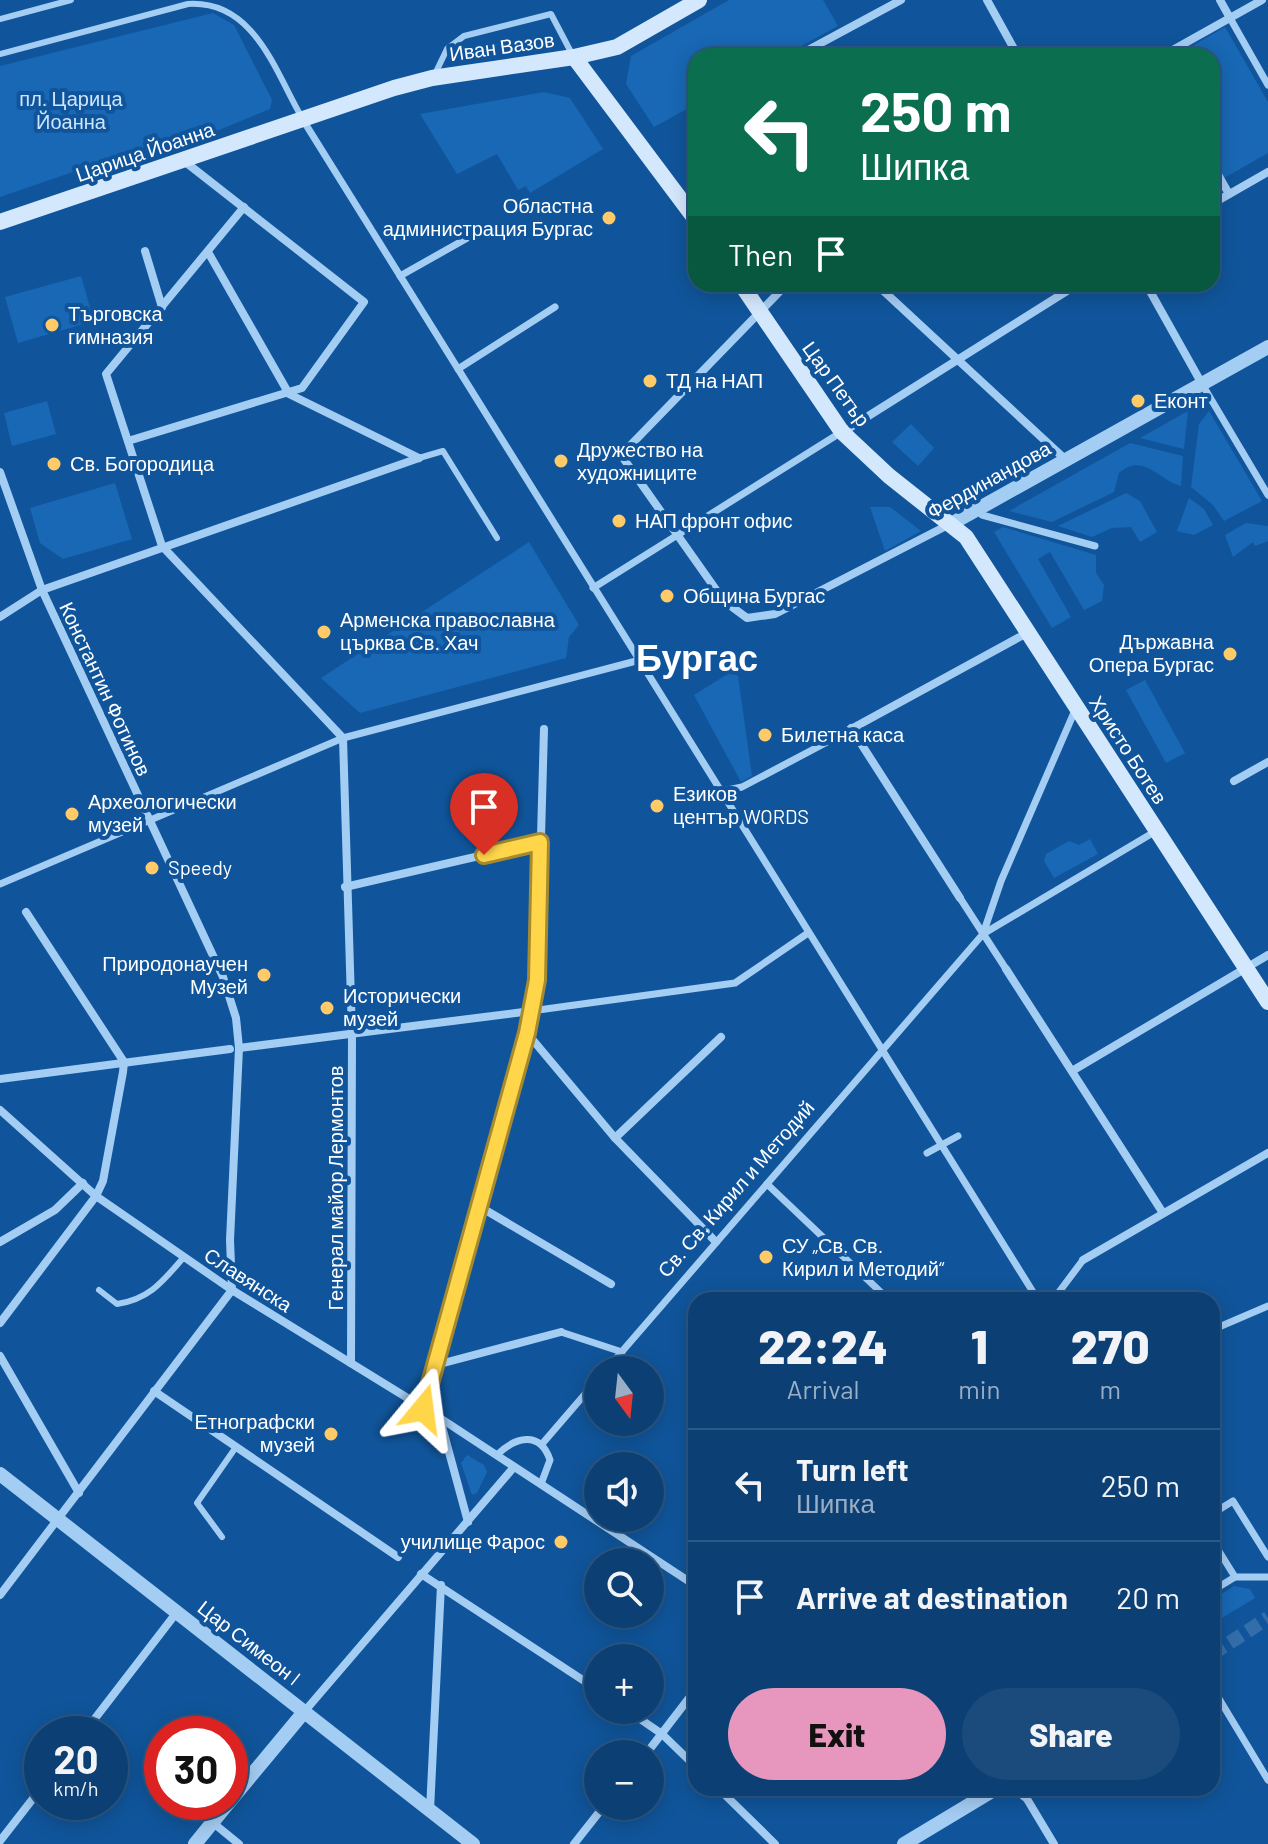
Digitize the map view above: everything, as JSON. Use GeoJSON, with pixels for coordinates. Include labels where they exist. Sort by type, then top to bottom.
{"type":"FeatureCollection","features":[{"type":"Feature","properties":{"kind":"main road","name":"Иван Вазов"},"geometry":{"type":"LineString","coordinates":[[303,120],[432,78],[574,57],[617,47],[699,0]]}},
{"type":"Feature","properties":{"kind":"main road"},"geometry":{"type":"LineString","coordinates":[[574,57],[688,209]]}},
{"type":"Feature","properties":{"kind":"main road","name":"Царица Йоанна"},"geometry":{"type":"LineString","coordinates":[[0,222],[303,120]]}},
{"type":"Feature","properties":{"kind":"main road","name":"Цар Петър"},"geometry":{"type":"LineString","coordinates":[[747,292],[842,432],[889,476],[951,524]]}},
{"type":"Feature","properties":{"kind":"main road","name":"Христо Ботев"},"geometry":{"type":"LineString","coordinates":[[951,524],[977,553],[1268,1002]]}},
{"type":"Feature","properties":{"kind":"street"},"geometry":{"type":"LineString","coordinates":[[812,48],[901,0]]}},
{"type":"Feature","properties":{"kind":"street"},"geometry":{"type":"LineString","coordinates":[[987,0],[1014,48]]}},
{"type":"Feature","properties":{"kind":"street"},"geometry":{"type":"LineString","coordinates":[[1220,0],[1268,85]]}},
{"type":"Feature","properties":{"kind":"street"},"geometry":{"type":"LineString","coordinates":[[1176,48],[1262,0]]}},
{"type":"Feature","properties":{"kind":"street"},"geometry":{"type":"LineString","coordinates":[[303,120],[1033,1292]]}},
{"type":"Feature","properties":{"kind":"street"},"geometry":{"type":"LineString","coordinates":[[128,441],[302,388],[364,302],[184,161]]}},
{"type":"Feature","properties":{"kind":"street"},"geometry":{"type":"LineString","coordinates":[[1220,199],[1268,172]]}},
{"type":"Feature","properties":{"kind":"street"},"geometry":{"type":"LineString","coordinates":[[1220,178],[1229,194]]}},
{"type":"Feature","properties":{"kind":"street"},"geometry":{"type":"LineString","coordinates":[[244,207],[106,374],[162,546],[343,738]]}},
{"type":"Feature","properties":{"kind":"street"},"geometry":{"type":"LineString","coordinates":[[400,276],[478,232]]}},
{"type":"Feature","properties":{"kind":"street"},"geometry":{"type":"LineString","coordinates":[[145,251],[162,307]]}},
{"type":"Feature","properties":{"kind":"street"},"geometry":{"type":"LineString","coordinates":[[208,252],[289,394],[419,458]]}},
{"type":"Feature","properties":{"kind":"street"},"geometry":{"type":"LineString","coordinates":[[678,535],[621,455],[779,292]]}},
{"type":"Feature","properties":{"kind":"street"},"geometry":{"type":"LineString","coordinates":[[885,292],[1067,460]]}},
{"type":"Feature","properties":{"kind":"street"},"geometry":{"type":"LineString","coordinates":[[593,588],[1065,292]]}},
{"type":"Feature","properties":{"kind":"street"},"geometry":{"type":"LineString","coordinates":[[1150,292],[1268,495]]}},
{"type":"Feature","properties":{"kind":"street"},"geometry":{"type":"LineString","coordinates":[[458,369],[555,307]]}},
{"type":"Feature","properties":{"kind":"street","name":"Фердинандова"},"geometry":{"type":"LineString","coordinates":[[678,535],[724,601],[747,618],[775,614],[951,524],[1268,347]]}},
{"type":"Feature","properties":{"kind":"street"},"geometry":{"type":"LineString","coordinates":[[0,617],[42,590],[419,458]]}},
{"type":"Feature","properties":{"kind":"street","name":"Константин Фотинов"},"geometry":{"type":"LineString","coordinates":[[0,472],[2,487],[42,590],[223,977],[236,1018],[230,1240],[232,1290]]}},
{"type":"Feature","properties":{"kind":"street"},"geometry":{"type":"LineString","coordinates":[[982,515],[1095,546]]}},
{"type":"Feature","properties":{"kind":"street"},"geometry":{"type":"LineString","coordinates":[[704,795],[742,787],[1027,633]]}},
{"type":"Feature","properties":{"kind":"street"},"geometry":{"type":"LineString","coordinates":[[0,884],[343,738],[640,660]]}},
{"type":"Feature","properties":{"kind":"street"},"geometry":{"type":"LineString","coordinates":[[983,934],[996,893],[1076,708]]}},
{"type":"Feature","properties":{"kind":"street"},"geometry":{"type":"LineString","coordinates":[[851,728],[1163,1213]]}},
{"type":"Feature","properties":{"kind":"street"},"geometry":{"type":"LineString","coordinates":[[423,1409],[482,1208],[527,1033],[537,980],[544,729]]}},
{"type":"Feature","properties":{"kind":"street","name":"Генерал майор Лермонтов"},"geometry":{"type":"LineString","coordinates":[[343,738],[346,776],[345,887],[352,1034],[351,1363]]}},
{"type":"Feature","properties":{"kind":"street"},"geometry":{"type":"LineString","coordinates":[[1234,781],[1268,762]]}},
{"type":"Feature","properties":{"kind":"street"},"geometry":{"type":"LineString","coordinates":[[983,934],[1156,831]]}},
{"type":"Feature","properties":{"kind":"street"},"geometry":{"type":"LineString","coordinates":[[345,887],[540,842]]}},
{"type":"Feature","properties":{"kind":"street"},"geometry":{"type":"LineString","coordinates":[[0,1323],[96,1196],[103,1181],[124,1062],[26,912]]}},
{"type":"Feature","properties":{"kind":"street"},"geometry":{"type":"LineString","coordinates":[[0,1079],[735,983],[808,933]]}},
{"type":"Feature","properties":{"kind":"street","name":"Св. Св. Кирил и Методий"},"geometry":{"type":"LineString","coordinates":[[618,1356],[983,934]]}},
{"type":"Feature","properties":{"kind":"street"},"geometry":{"type":"LineString","coordinates":[[1072,1071],[1268,955]]}},
{"type":"Feature","properties":{"kind":"street"},"geometry":{"type":"LineString","coordinates":[[527,1033],[615,1138],[716,1242]]}},
{"type":"Feature","properties":{"kind":"street"},"geometry":{"type":"LineString","coordinates":[[615,1138],[721,1037]]}},
{"type":"Feature","properties":{"kind":"street","name":"Славянска"},"geometry":{"type":"LineString","coordinates":[[0,1110],[96,1196],[232,1290],[440,1418],[688,1581]]}},
{"type":"Feature","properties":{"kind":"street"},"geometry":{"type":"LineString","coordinates":[[927,1153],[958,1136]]}},
{"type":"Feature","properties":{"kind":"street"},"geometry":{"type":"LineString","coordinates":[[1059,1292],[1083,1260],[1268,1153]]}},
{"type":"Feature","properties":{"kind":"street"},"geometry":{"type":"LineString","coordinates":[[0,1242],[55,1210],[83,1183]]}},
{"type":"Feature","properties":{"kind":"street"},"geometry":{"type":"LineString","coordinates":[[767,1184],[881,1292]]}},
{"type":"Feature","properties":{"kind":"street"},"geometry":{"type":"LineString","coordinates":[[482,1208],[611,1284]]}},
{"type":"Feature","properties":{"kind":"street"},"geometry":{"type":"LineString","coordinates":[[0,1595],[232,1290]]}},
{"type":"Feature","properties":{"kind":"street"},"geometry":{"type":"LineString","coordinates":[[1220,1327],[1268,1306]]}},
{"type":"Feature","properties":{"kind":"street"},"geometry":{"type":"LineString","coordinates":[[436,1365],[561,1332],[622,1352]]}},
{"type":"Feature","properties":{"kind":"street"},"geometry":{"type":"LineString","coordinates":[[0,1356],[79,1493]]}},
{"type":"Feature","properties":{"kind":"street"},"geometry":{"type":"LineString","coordinates":[[154,1391],[398,1557]]}},
{"type":"Feature","properties":{"kind":"street"},"geometry":{"type":"LineString","coordinates":[[542,1444],[584,1395]]}},
{"type":"Feature","properties":{"kind":"street"},"geometry":{"type":"LineString","coordinates":[[440,1418],[468,1522]]}},
{"type":"Feature","properties":{"kind":"street"},"geometry":{"type":"LineString","coordinates":[[497,1455],[518,1439],[527,1438],[542,1444],[550,1460],[541,1484]]}},
{"type":"Feature","properties":{"kind":"street"},"geometry":{"type":"LineString","coordinates":[[248,1780],[514,1467]]}},
{"type":"Feature","properties":{"kind":"street","name":"Цар Симеон I"},"geometry":{"type":"LineString","coordinates":[[0,1474],[473,1844]]}},
{"type":"Feature","properties":{"kind":"street"},"geometry":{"type":"LineString","coordinates":[[1220,1509],[1233,1501],[1268,1557]]}},
{"type":"Feature","properties":{"kind":"street"},"geometry":{"type":"LineString","coordinates":[[1220,1553],[1235,1577]]}},
{"type":"Feature","properties":{"kind":"street"},"geometry":{"type":"LineString","coordinates":[[421,1574],[584,1681]]}},
{"type":"Feature","properties":{"kind":"street"},"geometry":{"type":"LineString","coordinates":[[1220,1586],[1235,1577],[1268,1577]]}},
{"type":"Feature","properties":{"kind":"street"},"geometry":{"type":"LineString","coordinates":[[430,1811],[441,1585]]}},
{"type":"Feature","properties":{"kind":"street"},"geometry":{"type":"LineString","coordinates":[[97,1716],[177,1612]]}},
{"type":"Feature","properties":{"kind":"street"},"geometry":{"type":"LineString","coordinates":[[657,1740],[688,1700]]}},
{"type":"Feature","properties":{"kind":"street"},"geometry":{"type":"LineString","coordinates":[[1220,1700],[1268,1780]]}},
{"type":"Feature","properties":{"kind":"street"},"geometry":{"type":"LineString","coordinates":[[647,1724],[688,1759]]}},
{"type":"Feature","properties":{"kind":"street"},"geometry":{"type":"LineString","coordinates":[[726,1796],[775,1844]]}},
{"type":"Feature","properties":{"kind":"street"},"geometry":{"type":"LineString","coordinates":[[904,1844],[984,1796]]}},
{"type":"Feature","properties":{"kind":"street"},"geometry":{"type":"LineString","coordinates":[[1023,1796],[1054,1844]]}},
{"type":"Feature","properties":{"kind":"street"},"geometry":{"type":"LineString","coordinates":[[3,1840],[24,1811]]}},
{"type":"Feature","properties":{"kind":"street"},"geometry":{"type":"LineString","coordinates":[[574,1844],[593,1820]]}},
{"type":"Feature","properties":{"kind":"street"},"geometry":{"type":"LineString","coordinates":[[195,1844],[212,1822],[239,1844]]}},
{"type":"Feature","properties":{"kind":"lane"},"geometry":{"type":"LineString","coordinates":[[0,19],[71,0]]}},
{"type":"Feature","properties":{"kind":"lane"},"geometry":{"type":"LineString","coordinates":[[0,54],[188,4],[213,2],[235,10],[252,26],[303,120]]}},
{"type":"Feature","properties":{"kind":"lane"},"geometry":{"type":"LineString","coordinates":[[432,78],[447,49],[464,36],[551,14],[574,57]]}},
{"type":"Feature","properties":{"kind":"lane"},"geometry":{"type":"LineString","coordinates":[[419,458],[443,451],[497,538]]}},
{"type":"Feature","properties":{"kind":"lane"},"geometry":{"type":"LineString","coordinates":[[99,1290],[117,1304],[136,1301],[151,1294],[184,1257]]}},
{"type":"Feature","properties":{"kind":"lane"},"geometry":{"type":"LineString","coordinates":[[222,1537],[197,1503],[236,1447]]}},
{"type":"Feature","properties":{"kind":"green space"},"geometry":{"type":"Polygon","coordinates":[[[729,0],[823,0],[838,26],[798,48],[688,48],[688,108],[654,127],[626,84],[631,56],[729,0]]]}},
{"type":"Feature","properties":{"kind":"green space","name":"пл. Царица Йоанна"},"geometry":{"type":"Polygon","coordinates":[[[213,13],[234,25],[272,100],[270,109],[207,135],[178,136],[0,197],[0,66],[213,13]]]}},
{"type":"Feature","properties":{"kind":"green space"},"geometry":{"type":"Polygon","coordinates":[[[1225,27],[1268,102],[1268,153],[1220,180],[1220,48],[1189,48],[1225,27]]]}},
{"type":"Feature","properties":{"kind":"green space"},"geometry":{"type":"Polygon","coordinates":[[[544,92],[570,98],[603,149],[530,193],[526,186],[518,190],[497,154],[457,174],[420,114],[544,92]]]}},
{"type":"Feature","properties":{"kind":"green space"},"geometry":{"type":"Polygon","coordinates":[[[81,276],[94,321],[18,343],[5,297],[81,276]]]}},
{"type":"Feature","properties":{"kind":"green space"},"geometry":{"type":"Polygon","coordinates":[[[47,401],[56,434],[12,446],[4,413],[47,401]]]}},
{"type":"Feature","properties":{"kind":"green space"},"geometry":{"type":"Polygon","coordinates":[[[1188,411],[1184,449],[1140,438],[1188,411]]]}},
{"type":"Feature","properties":{"kind":"green space"},"geometry":{"type":"Polygon","coordinates":[[[1209,411],[1262,501],[1224,521],[1213,505],[1191,487],[1199,424],[1209,411]]]}},
{"type":"Feature","properties":{"kind":"green space"},"geometry":{"type":"Polygon","coordinates":[[[911,424],[934,448],[918,466],[892,442],[911,424]]]}},
{"type":"Feature","properties":{"kind":"green space"},"geometry":{"type":"Polygon","coordinates":[[[1130,443],[1183,456],[1181,486],[1150,469],[1135,465],[1119,473],[1114,492],[1052,522],[1009,511],[1130,443]]]}},
{"type":"Feature","properties":{"kind":"green space"},"geometry":{"type":"Polygon","coordinates":[[[115,483],[132,539],[63,559],[40,543],[30,508],[115,483]]]}},
{"type":"Feature","properties":{"kind":"green space"},"geometry":{"type":"Polygon","coordinates":[[[1126,493],[1140,501],[1157,532],[1140,542],[1131,527],[1112,528],[1092,537],[1058,526],[1126,493]]]}},
{"type":"Feature","properties":{"kind":"green space"},"geometry":{"type":"Polygon","coordinates":[[[1189,498],[1204,509],[1213,525],[1194,535],[1177,531],[1189,498]]]}},
{"type":"Feature","properties":{"kind":"green space"},"geometry":{"type":"Polygon","coordinates":[[[870,507],[890,507],[921,531],[885,551],[870,507]]]}},
{"type":"Feature","properties":{"kind":"green space"},"geometry":{"type":"Polygon","coordinates":[[[1246,523],[1268,526],[1268,541],[1255,546],[1253,542],[1233,557],[1225,535],[1246,523]]]}},
{"type":"Feature","properties":{"kind":"green space"},"geometry":{"type":"Polygon","coordinates":[[[1003,527],[1096,555],[1096,573],[1104,585],[1102,601],[1084,610],[1050,552],[1038,559],[1071,617],[1052,628],[994,532],[1003,527]]]}},
{"type":"Feature","properties":{"kind":"green space"},"geometry":{"type":"Polygon","coordinates":[[[529,542],[579,625],[569,637],[566,658],[360,713],[321,678],[529,542]]]}},
{"type":"Feature","properties":{"kind":"green space"},"geometry":{"type":"Polygon","coordinates":[[[731,672],[738,676],[752,776],[741,782],[694,695],[731,672]]]}},
{"type":"Feature","properties":{"kind":"green space"},"geometry":{"type":"Polygon","coordinates":[[[1145,680],[1185,753],[1166,763],[1126,690],[1145,680]]]}},
{"type":"Feature","properties":{"kind":"green space"},"geometry":{"type":"Polygon","coordinates":[[[1090,839],[1098,854],[1054,878],[1044,861],[1046,854],[1069,841],[1079,845],[1090,839]]]}},
{"type":"Feature","properties":{"kind":"green space"},"geometry":{"type":"Polygon","coordinates":[[[467,1455],[484,1465],[487,1472],[477,1493],[472,1495],[461,1463],[467,1455]]]}},
{"type":"Feature","properties":{"kind":"green space"},"geometry":{"type":"Polygon","coordinates":[[[1234,1586],[1250,1589],[1255,1598],[1220,1619],[1220,1595],[1234,1586]]]}},
{"type":"Feature","properties":{"kind":"tunnel"},"geometry":{"type":"LineString","coordinates":[[1220,1649],[1268,1618]]}},
{"type":"Feature","properties":{"kind":"place","name":"Областна администрация Бургас"},"geometry":{"type":"Point","coordinates":[609,218]}},
{"type":"Feature","properties":{"kind":"place","name":"Търговска гимназия"},"geometry":{"type":"Point","coordinates":[52,325]}},
{"type":"Feature","properties":{"kind":"place","name":"ТД на НАП"},"geometry":{"type":"Point","coordinates":[650,381]}},
{"type":"Feature","properties":{"kind":"place","name":"Еконт"},"geometry":{"type":"Point","coordinates":[1138,401]}},
{"type":"Feature","properties":{"kind":"place","name":"Дружество на художниците"},"geometry":{"type":"Point","coordinates":[561,461]}},
{"type":"Feature","properties":{"kind":"place","name":"Св. Богородица"},"geometry":{"type":"Point","coordinates":[54,464]}},
{"type":"Feature","properties":{"kind":"place","name":"НАП фронт офис"},"geometry":{"type":"Point","coordinates":[619,521]}},
{"type":"Feature","properties":{"kind":"place","name":"Община Бургас"},"geometry":{"type":"Point","coordinates":[667,596]}},
{"type":"Feature","properties":{"kind":"place","name":"Арменска православна църква Св. Хач"},"geometry":{"type":"Point","coordinates":[324,632]}},
{"type":"Feature","properties":{"kind":"place","name":"Държавна Опера Бургас"},"geometry":{"type":"Point","coordinates":[1230,654]}},
{"type":"Feature","properties":{"kind":"place","name":"Билетна каса"},"geometry":{"type":"Point","coordinates":[765,735]}},
{"type":"Feature","properties":{"kind":"place","name":"Езиков център WORDS"},"geometry":{"type":"Point","coordinates":[657,806]}},
{"type":"Feature","properties":{"kind":"place","name":"Археологически музей"},"geometry":{"type":"Point","coordinates":[72,814]}},
{"type":"Feature","properties":{"kind":"place","name":"Speedy"},"geometry":{"type":"Point","coordinates":[152,868]}},
{"type":"Feature","properties":{"kind":"place","name":"Природонаучен Музей"},"geometry":{"type":"Point","coordinates":[264,975]}},
{"type":"Feature","properties":{"kind":"place","name":"Исторически музей"},"geometry":{"type":"Point","coordinates":[327,1008]}},
{"type":"Feature","properties":{"kind":"place","name":"СУ „Св. Св. Кирил и Методий“"},"geometry":{"type":"Point","coordinates":[766,1257]}},
{"type":"Feature","properties":{"kind":"place","name":"Етнографски музей"},"geometry":{"type":"Point","coordinates":[331,1434]}},
{"type":"Feature","properties":{"kind":"place","name":"училище Фарос"},"geometry":{"type":"Point","coordinates":[561,1542]}},
{"type":"Feature","properties":{"kind":"district","name":"Бургас"},"geometry":{"type":"Point","coordinates":[697,658]}},
{"type":"Feature","properties":{"kind":"route"},"geometry":{"type":"LineString","coordinates":[[423,1409],[482,1208],[527,1033],[537,980],[540,842],[484,855]]}}]}
